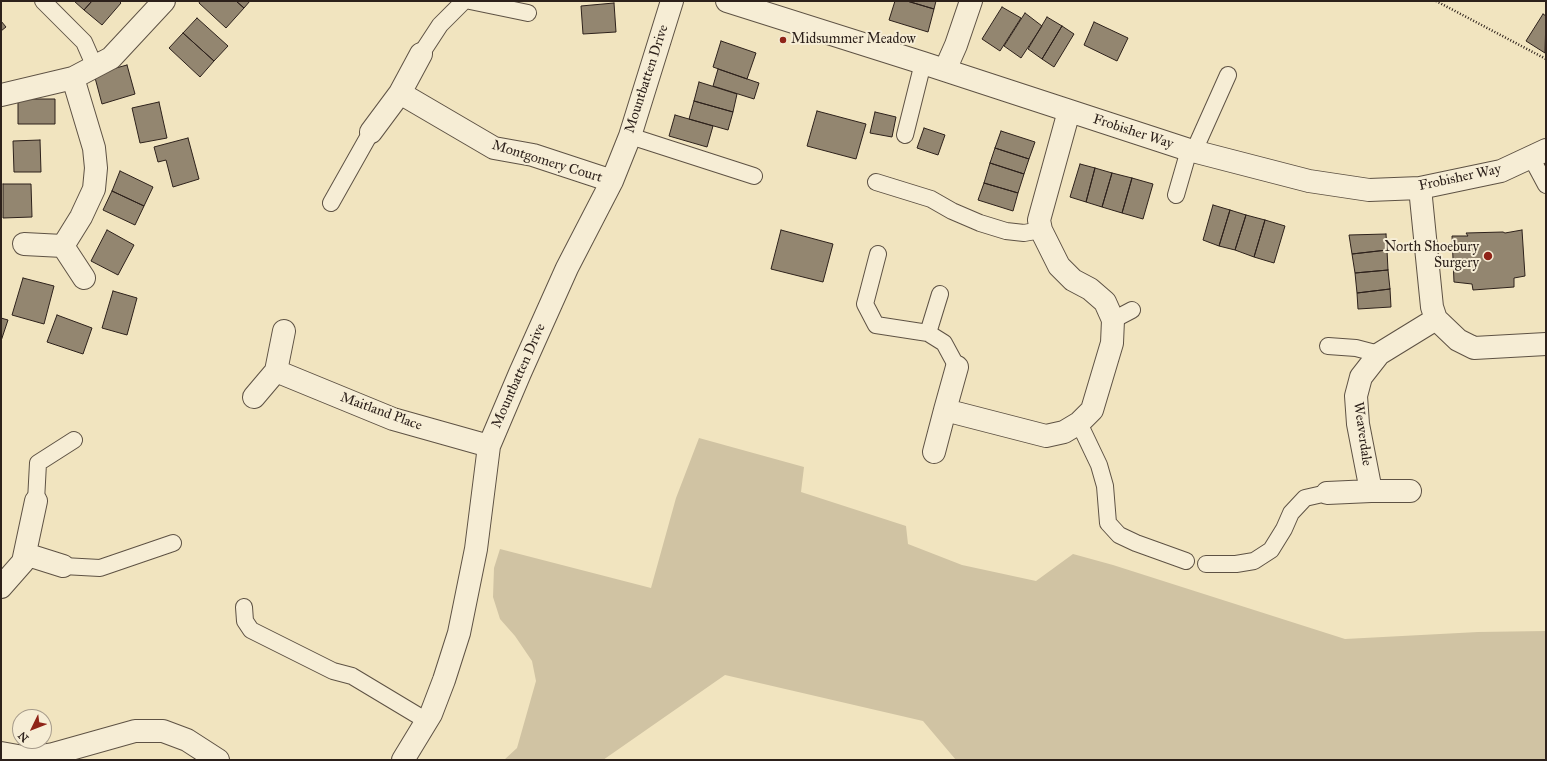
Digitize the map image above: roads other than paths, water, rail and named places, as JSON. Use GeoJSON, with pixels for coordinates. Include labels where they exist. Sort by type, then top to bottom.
{"type":"FeatureCollection","features":[{"type":"Feature","properties":{"kind":"street"},"geometry":{"type":"LineString","coordinates":[[1,95],[74,78],[111,58],[164,1]]}},
{"type":"Feature","properties":{"kind":"street","name":"Mountbatten Drive"},"geometry":{"type":"LineString","coordinates":[[403,760],[427,721],[444,680],[459,633],[476,549],[489,446],[567,268],[612,181],[630,136],[672,1]]}},
{"type":"Feature","properties":{"kind":"street","name":"Frobisher Way"},"geometry":{"type":"LineString","coordinates":[[726,1],[748,4],[1191,151],[1309,180],[1369,190],[1420,188],[1501,171],[1538,153]]}},
{"type":"Feature","properties":{"kind":"street"},"geometry":{"type":"LineString","coordinates":[[945,70],[956,45],[971,1]]}},
{"type":"Feature","properties":{"kind":"street"},"geometry":{"type":"LineString","coordinates":[[371,132],[400,93],[421,54]]}},
{"type":"Feature","properties":{"kind":"street"},"geometry":{"type":"LineString","coordinates":[[64,246],[82,217],[94,189],[96,168],[94,148],[74,78]]}},
{"type":"Feature","properties":{"kind":"street","name":"Montgomery Court"},"geometry":{"type":"LineString","coordinates":[[400,93],[494,148],[533,155],[612,181]]}},
{"type":"Feature","properties":{"kind":"street"},"geometry":{"type":"LineString","coordinates":[[945,410],[1046,436],[1064,432],[1079,423],[1092,410],[1112,343],[1113,320],[1105,302],[1090,289],[1073,280],[1059,266],[1041,230],[1039,220],[1069,111]]}},
{"type":"Feature","properties":{"kind":"street"},"geometry":{"type":"LineString","coordinates":[[1420,188],[1432,307],[1436,319],[1458,340],[1474,348],[1546,344]]}},
{"type":"Feature","properties":{"kind":"street"},"geometry":{"type":"LineString","coordinates":[[24,244],[64,246]]}},
{"type":"Feature","properties":{"kind":"street"},"geometry":{"type":"LineString","coordinates":[[64,246],[84,278]]}},
{"type":"Feature","properties":{"kind":"street","name":"Weaverdale"},"geometry":{"type":"LineString","coordinates":[[1371,491],[1358,424],[1356,396],[1361,377],[1379,354],[1436,319]]}},
{"type":"Feature","properties":{"kind":"street"},"geometry":{"type":"LineString","coordinates":[[254,397],[276,371],[284,331]]}},
{"type":"Feature","properties":{"kind":"street"},"geometry":{"type":"LineString","coordinates":[[934,452],[957,367]]}},
{"type":"Feature","properties":{"kind":"street","name":"Maitland Place"},"geometry":{"type":"LineString","coordinates":[[276,371],[393,419],[489,446]]}},
{"type":"Feature","properties":{"kind":"street"},"geometry":{"type":"LineString","coordinates":[[1327,493],[1410,491]]}},
{"type":"Feature","properties":{"kind":"street"},"geometry":{"type":"LineString","coordinates":[[1,587],[23,562],[36,501]]}},
{"type":"Feature","properties":{"kind":"street"},"geometry":{"type":"LineString","coordinates":[[25,554],[63,566]]}},
{"type":"Feature","properties":{"kind":"street"},"geometry":{"type":"LineString","coordinates":[[1,754],[29,758],[53,754],[135,731],[163,731],[187,740],[218,760]]}},
{"type":"Feature","properties":{"kind":"lane"},"geometry":{"type":"LineString","coordinates":[[43,1],[84,42],[95,66]]}},
{"type":"Feature","properties":{"kind":"lane"},"geometry":{"type":"LineString","coordinates":[[421,54],[440,25],[464,1]]}},
{"type":"Feature","properties":{"kind":"lane"},"geometry":{"type":"LineString","coordinates":[[470,1],[528,13]]}},
{"type":"Feature","properties":{"kind":"lane"},"geometry":{"type":"LineString","coordinates":[[905,135],[923,63]]}},
{"type":"Feature","properties":{"kind":"lane"},"geometry":{"type":"LineString","coordinates":[[1176,195],[1191,151],[1228,75]]}},
{"type":"Feature","properties":{"kind":"lane"},"geometry":{"type":"LineString","coordinates":[[331,203],[371,132]]}},
{"type":"Feature","properties":{"kind":"lane"},"geometry":{"type":"LineString","coordinates":[[630,136],[754,176]]}},
{"type":"Feature","properties":{"kind":"lane"},"geometry":{"type":"LineString","coordinates":[[1538,153],[1546,185]]}},
{"type":"Feature","properties":{"kind":"lane"},"geometry":{"type":"LineString","coordinates":[[876,182],[932,199],[952,211],[980,223],[1006,231],[1024,234],[1041,230]]}},
{"type":"Feature","properties":{"kind":"lane"},"geometry":{"type":"LineString","coordinates":[[878,254],[865,304],[876,325],[928,333],[944,343],[957,367]]}},
{"type":"Feature","properties":{"kind":"lane"},"geometry":{"type":"LineString","coordinates":[[928,333],[940,294]]}},
{"type":"Feature","properties":{"kind":"lane"},"geometry":{"type":"LineString","coordinates":[[1113,320],[1132,310]]}},
{"type":"Feature","properties":{"kind":"lane"},"geometry":{"type":"LineString","coordinates":[[1328,346],[1356,348],[1379,354]]}},
{"type":"Feature","properties":{"kind":"lane"},"geometry":{"type":"LineString","coordinates":[[1079,423],[1099,464],[1105,486],[1108,523],[1119,535],[1131,541],[1186,561]]}},
{"type":"Feature","properties":{"kind":"lane"},"geometry":{"type":"LineString","coordinates":[[36,501],[38,463],[74,440]]}},
{"type":"Feature","properties":{"kind":"lane"},"geometry":{"type":"LineString","coordinates":[[1206,564],[1236,564],[1254,561],[1271,550],[1291,514],[1305,498],[1327,493]]}},
{"type":"Feature","properties":{"kind":"lane"},"geometry":{"type":"LineString","coordinates":[[63,566],[100,568],[173,543]]}},
{"type":"Feature","properties":{"kind":"lane"},"geometry":{"type":"LineString","coordinates":[[244,607],[245,621],[251,630],[333,671],[352,676],[427,721]]}},
{"type":"Feature","properties":{"kind":"place","name":"Midsummer Meadow"},"geometry":{"type":"Point","coordinates":[783,40]}},
{"type":"Feature","properties":{"kind":"place","name":"North Shoebury Surgery"},"geometry":{"type":"Point","coordinates":[1488,256]}}]}
